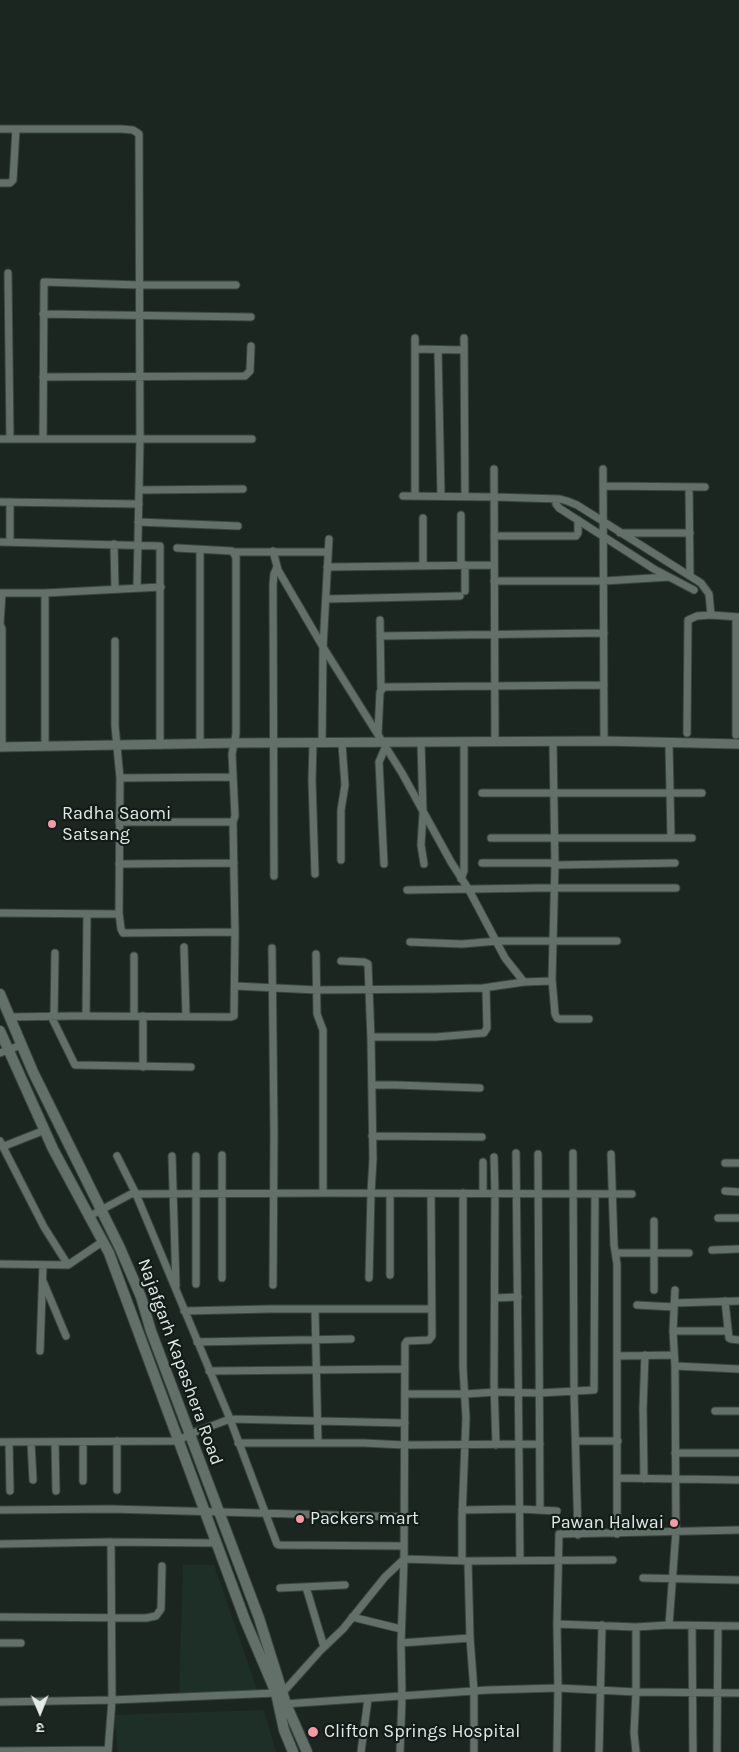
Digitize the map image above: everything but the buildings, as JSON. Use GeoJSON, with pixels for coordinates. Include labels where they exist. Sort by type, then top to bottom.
{"type":"FeatureCollection","features":[{"type":"Feature","properties":{"kind":"main road","name":"Najafgarh Kapashera Road"},"geometry":{"type":"LineString","coordinates":[[0,994],[21,1045],[68,1145],[120,1248],[141,1297],[151,1331],[259,1618],[282,1705],[284,1730],[293,1752]]}},
{"type":"Feature","properties":{"kind":"main road","name":"Najafgarh Kapashera Road"},"geometry":{"type":"LineString","coordinates":[[0,1031],[4,1052],[108,1253],[245,1620],[279,1692]]}},
{"type":"Feature","properties":{"kind":"main road"},"geometry":{"type":"LineString","coordinates":[[108,1253],[120,1248]]}},
{"type":"Feature","properties":{"kind":"main road","name":"Najafgarh Kapashera Road"},"geometry":{"type":"LineString","coordinates":[[282,1705],[307,1752]]}},
{"type":"Feature","properties":{"kind":"street"},"geometry":{"type":"LineString","coordinates":[[0,129],[121,129],[133,130],[137,132],[140,138],[140,490],[137,588]]}},
{"type":"Feature","properties":{"kind":"street"},"geometry":{"type":"LineString","coordinates":[[0,182],[10,183],[12,180],[16,129]]}},
{"type":"Feature","properties":{"kind":"street"},"geometry":{"type":"LineString","coordinates":[[8,273],[10,439]]}},
{"type":"Feature","properties":{"kind":"street"},"geometry":{"type":"LineString","coordinates":[[43,438],[44,282],[236,285]]}},
{"type":"Feature","properties":{"kind":"street"},"geometry":{"type":"LineString","coordinates":[[43,314],[251,317]]}},
{"type":"Feature","properties":{"kind":"street"},"geometry":{"type":"LineString","coordinates":[[414,338],[414,496]]}},
{"type":"Feature","properties":{"kind":"street"},"geometry":{"type":"LineString","coordinates":[[464,338],[464,496]]}},
{"type":"Feature","properties":{"kind":"street"},"geometry":{"type":"LineString","coordinates":[[43,377],[245,376],[250,371],[252,346]]}},
{"type":"Feature","properties":{"kind":"street"},"geometry":{"type":"LineString","coordinates":[[415,349],[464,350]]}},
{"type":"Feature","properties":{"kind":"street"},"geometry":{"type":"LineString","coordinates":[[438,350],[441,496]]}},
{"type":"Feature","properties":{"kind":"street"},"geometry":{"type":"LineString","coordinates":[[0,439],[252,439]]}},
{"type":"Feature","properties":{"kind":"street"},"geometry":{"type":"LineString","coordinates":[[494,469],[495,742]]}},
{"type":"Feature","properties":{"kind":"street"},"geometry":{"type":"LineString","coordinates":[[603,469],[604,742]]}},
{"type":"Feature","properties":{"kind":"street"},"geometry":{"type":"LineString","coordinates":[[603,486],[705,487]]}},
{"type":"Feature","properties":{"kind":"street"},"geometry":{"type":"LineString","coordinates":[[690,486],[690,576]]}},
{"type":"Feature","properties":{"kind":"street"},"geometry":{"type":"LineString","coordinates":[[140,490],[243,489]]}},
{"type":"Feature","properties":{"kind":"street"},"geometry":{"type":"LineString","coordinates":[[403,496],[567,500],[701,583],[709,594],[710,615]]}},
{"type":"Feature","properties":{"kind":"street"},"geometry":{"type":"LineString","coordinates":[[556,499],[556,504],[559,508],[604,538],[694,590]]}},
{"type":"Feature","properties":{"kind":"street"},"geometry":{"type":"LineString","coordinates":[[0,502],[139,504]]}},
{"type":"Feature","properties":{"kind":"street"},"geometry":{"type":"LineString","coordinates":[[10,502],[10,542]]}},
{"type":"Feature","properties":{"kind":"street"},"geometry":{"type":"LineString","coordinates":[[326,599],[463,593],[461,515]]}},
{"type":"Feature","properties":{"kind":"street"},"geometry":{"type":"LineString","coordinates":[[423,518],[423,566]]}},
{"type":"Feature","properties":{"kind":"street"},"geometry":{"type":"LineString","coordinates":[[494,536],[576,536],[578,533],[578,520]]}},
{"type":"Feature","properties":{"kind":"street"},"geometry":{"type":"LineString","coordinates":[[138,522],[238,526]]}},
{"type":"Feature","properties":{"kind":"street"},"geometry":{"type":"LineString","coordinates":[[620,533],[690,533]]}},
{"type":"Feature","properties":{"kind":"street"},"geometry":{"type":"LineString","coordinates":[[315,874],[312,780],[318,743],[329,539]]}},
{"type":"Feature","properties":{"kind":"street"},"geometry":{"type":"LineString","coordinates":[[0,542],[160,546],[160,745]]}},
{"type":"Feature","properties":{"kind":"street"},"geometry":{"type":"LineString","coordinates":[[114,544],[115,589]]}},
{"type":"Feature","properties":{"kind":"street"},"geometry":{"type":"LineString","coordinates":[[177,548],[234,552],[328,552]]}},
{"type":"Feature","properties":{"kind":"street"},"geometry":{"type":"LineString","coordinates":[[200,551],[200,744]]}},
{"type":"Feature","properties":{"kind":"street"},"geometry":{"type":"LineString","coordinates":[[273,551],[277,567],[323,647],[402,773],[498,942],[505,958],[524,982]]}},
{"type":"Feature","properties":{"kind":"street"},"geometry":{"type":"LineString","coordinates":[[9,1017],[234,1016],[235,932],[232,754],[236,734],[236,557],[234,552]]}},
{"type":"Feature","properties":{"kind":"street"},"geometry":{"type":"LineString","coordinates":[[327,567],[494,565]]}},
{"type":"Feature","properties":{"kind":"street"},"geometry":{"type":"LineString","coordinates":[[274,876],[273,584],[277,567]]}},
{"type":"Feature","properties":{"kind":"street"},"geometry":{"type":"LineString","coordinates":[[494,581],[604,581],[669,577]]}},
{"type":"Feature","properties":{"kind":"street"},"geometry":{"type":"LineString","coordinates":[[161,587],[45,593],[1,593],[1,747],[382,742],[604,742],[669,744],[738,740],[737,617],[710,615],[696,616],[688,620],[687,733]]}},
{"type":"Feature","properties":{"kind":"street"},"geometry":{"type":"LineString","coordinates":[[45,593],[46,746]]}},
{"type":"Feature","properties":{"kind":"street"},"geometry":{"type":"LineString","coordinates":[[380,620],[382,742],[379,762],[384,864]]}},
{"type":"Feature","properties":{"kind":"street"},"geometry":{"type":"LineString","coordinates":[[380,636],[604,632]]}},
{"type":"Feature","properties":{"kind":"street"},"geometry":{"type":"LineString","coordinates":[[115,641],[115,726],[120,778],[120,929],[123,933],[235,932]]}},
{"type":"Feature","properties":{"kind":"street"},"geometry":{"type":"LineString","coordinates":[[382,688],[386,686],[604,685]]}},
{"type":"Feature","properties":{"kind":"street"},"geometry":{"type":"LineString","coordinates":[[421,743],[424,813],[421,838],[424,864]]}},
{"type":"Feature","properties":{"kind":"street"},"geometry":{"type":"LineString","coordinates":[[461,879],[464,871],[464,743]]}},
{"type":"Feature","properties":{"kind":"street"},"geometry":{"type":"LineString","coordinates":[[553,743],[555,865],[552,981],[555,1014],[557,1018],[590,1019]]}},
{"type":"Feature","properties":{"kind":"street"},"geometry":{"type":"LineString","coordinates":[[341,860],[341,810],[344,785],[342,744]]}},
{"type":"Feature","properties":{"kind":"street"},"geometry":{"type":"LineString","coordinates":[[669,744],[671,838]]}},
{"type":"Feature","properties":{"kind":"street"},"geometry":{"type":"LineString","coordinates":[[120,778],[233,777]]}},
{"type":"Feature","properties":{"kind":"street"},"geometry":{"type":"LineString","coordinates":[[482,794],[702,793]]}},
{"type":"Feature","properties":{"kind":"street"},"geometry":{"type":"LineString","coordinates":[[119,822],[233,822]]}},
{"type":"Feature","properties":{"kind":"street"},"geometry":{"type":"LineString","coordinates":[[491,838],[692,838]]}},
{"type":"Feature","properties":{"kind":"street"},"geometry":{"type":"LineString","coordinates":[[119,864],[234,863]]}},
{"type":"Feature","properties":{"kind":"street"},"geometry":{"type":"LineString","coordinates":[[482,863],[551,863],[555,865],[675,863]]}},
{"type":"Feature","properties":{"kind":"street"},"geometry":{"type":"LineString","coordinates":[[407,890],[676,888]]}},
{"type":"Feature","properties":{"kind":"street"},"geometry":{"type":"LineString","coordinates":[[0,912],[119,913]]}},
{"type":"Feature","properties":{"kind":"street"},"geometry":{"type":"LineString","coordinates":[[86,1016],[87,914]]}},
{"type":"Feature","properties":{"kind":"street"},"geometry":{"type":"LineString","coordinates":[[410,942],[462,944],[617,941]]}},
{"type":"Feature","properties":{"kind":"street"},"geometry":{"type":"LineString","coordinates":[[184,947],[186,1016]]}},
{"type":"Feature","properties":{"kind":"street"},"geometry":{"type":"LineString","coordinates":[[272,948],[274,1115],[273,1285]]}},
{"type":"Feature","properties":{"kind":"street"},"geometry":{"type":"LineString","coordinates":[[54,953],[53,1016],[74,1065],[191,1067]]}},
{"type":"Feature","properties":{"kind":"street"},"geometry":{"type":"LineString","coordinates":[[316,954],[317,1016],[323,1030],[323,1192]]}},
{"type":"Feature","properties":{"kind":"street"},"geometry":{"type":"LineString","coordinates":[[134,956],[134,1016]]}},
{"type":"Feature","properties":{"kind":"street"},"geometry":{"type":"LineString","coordinates":[[341,961],[367,962],[371,1039],[373,1159],[369,1278]]}},
{"type":"Feature","properties":{"kind":"street"},"geometry":{"type":"LineString","coordinates":[[235,986],[317,990],[486,988],[524,982],[552,981]]}},
{"type":"Feature","properties":{"kind":"street"},"geometry":{"type":"LineString","coordinates":[[371,1039],[374,1037],[436,1037],[484,1033],[488,1028],[486,988]]}},
{"type":"Feature","properties":{"kind":"street"},"geometry":{"type":"LineString","coordinates":[[142,1016],[143,1067]]}},
{"type":"Feature","properties":{"kind":"street"},"geometry":{"type":"LineString","coordinates":[[4,1052],[21,1045]]}},
{"type":"Feature","properties":{"kind":"street"},"geometry":{"type":"LineString","coordinates":[[372,1085],[396,1084],[480,1088]]}},
{"type":"Feature","properties":{"kind":"street"},"geometry":{"type":"LineString","coordinates":[[45,1130],[1,1144],[44,1227],[68,1264]]}},
{"type":"Feature","properties":{"kind":"street"},"geometry":{"type":"LineString","coordinates":[[372,1136],[482,1137]]}},
{"type":"Feature","properties":{"kind":"street"},"geometry":{"type":"LineString","coordinates":[[516,1153],[520,1560]]}},
{"type":"Feature","properties":{"kind":"street"},"geometry":{"type":"LineString","coordinates":[[573,1153],[574,1392],[578,1534]]}},
{"type":"Feature","properties":{"kind":"street"},"geometry":{"type":"LineString","coordinates":[[538,1154],[540,1509]]}},
{"type":"Feature","properties":{"kind":"street"},"geometry":{"type":"LineString","coordinates":[[611,1154],[614,1245],[616,1253],[617,1534]]}},
{"type":"Feature","properties":{"kind":"street"},"geometry":{"type":"LineString","coordinates":[[222,1155],[222,1278]]}},
{"type":"Feature","properties":{"kind":"street"},"geometry":{"type":"LineString","coordinates":[[117,1156],[136,1194],[230,1419],[277,1544],[404,1546]]}},
{"type":"Feature","properties":{"kind":"street"},"geometry":{"type":"LineString","coordinates":[[172,1156],[176,1291]]}},
{"type":"Feature","properties":{"kind":"street"},"geometry":{"type":"LineString","coordinates":[[196,1156],[196,1284]]}},
{"type":"Feature","properties":{"kind":"street"},"geometry":{"type":"LineString","coordinates":[[494,1156],[494,1384],[496,1392],[496,1445]]}},
{"type":"Feature","properties":{"kind":"street"},"geometry":{"type":"LineString","coordinates":[[483,1162],[483,1193]]}},
{"type":"Feature","properties":{"kind":"street"},"geometry":{"type":"LineString","coordinates":[[725,1163],[739,1163]]}},
{"type":"Feature","properties":{"kind":"street"},"geometry":{"type":"LineString","coordinates":[[726,1191],[739,1192]]}},
{"type":"Feature","properties":{"kind":"street"},"geometry":{"type":"LineString","coordinates":[[88,1217],[131,1194],[323,1192],[390,1194],[632,1194]]}},
{"type":"Feature","properties":{"kind":"street"},"geometry":{"type":"LineString","coordinates":[[463,1193],[463,1368],[466,1394],[466,1444],[462,1510],[474,1691],[474,1752]]}},
{"type":"Feature","properties":{"kind":"street"},"geometry":{"type":"LineString","coordinates":[[390,1194],[390,1275]]}},
{"type":"Feature","properties":{"kind":"street"},"geometry":{"type":"LineString","coordinates":[[400,1752],[406,1342],[431,1339],[431,1194]]}},
{"type":"Feature","properties":{"kind":"street"},"geometry":{"type":"LineString","coordinates":[[405,1394],[466,1394],[519,1391],[538,1393],[574,1392],[594,1389],[595,1194]]}},
{"type":"Feature","properties":{"kind":"street"},"geometry":{"type":"LineString","coordinates":[[718,1218],[739,1218]]}},
{"type":"Feature","properties":{"kind":"street"},"geometry":{"type":"LineString","coordinates":[[654,1221],[654,1290]]}},
{"type":"Feature","properties":{"kind":"street"},"geometry":{"type":"LineString","coordinates":[[0,1264],[68,1264],[102,1242]]}},
{"type":"Feature","properties":{"kind":"street"},"geometry":{"type":"LineString","coordinates":[[712,1250],[739,1249]]}},
{"type":"Feature","properties":{"kind":"street"},"geometry":{"type":"LineString","coordinates":[[616,1253],[689,1252]]}},
{"type":"Feature","properties":{"kind":"street"},"geometry":{"type":"LineString","coordinates":[[40,1351],[43,1265]]}},
{"type":"Feature","properties":{"kind":"street"},"geometry":{"type":"LineString","coordinates":[[42,1278],[66,1336]]}},
{"type":"Feature","properties":{"kind":"street"},"geometry":{"type":"LineString","coordinates":[[670,1625],[676,1531],[673,1331],[675,1290]]}},
{"type":"Feature","properties":{"kind":"street"},"geometry":{"type":"LineString","coordinates":[[495,1298],[518,1296]]}},
{"type":"Feature","properties":{"kind":"street"},"geometry":{"type":"LineString","coordinates":[[725,1301],[728,1331],[731,1340],[739,1340]]}},
{"type":"Feature","properties":{"kind":"street"},"geometry":{"type":"LineString","coordinates":[[637,1306],[739,1301]]}},
{"type":"Feature","properties":{"kind":"street"},"geometry":{"type":"LineString","coordinates":[[316,1309],[318,1443]]}},
{"type":"Feature","properties":{"kind":"street"},"geometry":{"type":"LineString","coordinates":[[184,1312],[431,1309]]}},
{"type":"Feature","properties":{"kind":"street"},"geometry":{"type":"LineString","coordinates":[[673,1331],[728,1331]]}},
{"type":"Feature","properties":{"kind":"street"},"geometry":{"type":"LineString","coordinates":[[197,1342],[351,1339]]}},
{"type":"Feature","properties":{"kind":"street"},"geometry":{"type":"LineString","coordinates":[[617,1356],[674,1355]]}},
{"type":"Feature","properties":{"kind":"street"},"geometry":{"type":"LineString","coordinates":[[644,1479],[643,1408],[645,1356]]}},
{"type":"Feature","properties":{"kind":"street"},"geometry":{"type":"LineString","coordinates":[[675,1366],[739,1369]]}},
{"type":"Feature","properties":{"kind":"street"},"geometry":{"type":"LineString","coordinates":[[209,1371],[405,1369]]}},
{"type":"Feature","properties":{"kind":"street"},"geometry":{"type":"LineString","coordinates":[[715,1411],[739,1410]]}},
{"type":"Feature","properties":{"kind":"street"},"geometry":{"type":"LineString","coordinates":[[0,1442],[178,1441],[190,1434],[230,1419],[405,1423]]}},
{"type":"Feature","properties":{"kind":"street"},"geometry":{"type":"LineString","coordinates":[[116,1490],[117,1441]]}},
{"type":"Feature","properties":{"kind":"street"},"geometry":{"type":"LineString","coordinates":[[576,1441],[618,1441]]}},
{"type":"Feature","properties":{"kind":"street"},"geometry":{"type":"LineString","coordinates":[[9,1442],[10,1491]]}},
{"type":"Feature","properties":{"kind":"street"},"geometry":{"type":"LineString","coordinates":[[31,1442],[33,1480]]}},
{"type":"Feature","properties":{"kind":"street"},"geometry":{"type":"LineString","coordinates":[[55,1442],[56,1491]]}},
{"type":"Feature","properties":{"kind":"street"},"geometry":{"type":"LineString","coordinates":[[83,1442],[83,1481]]}},
{"type":"Feature","properties":{"kind":"street"},"geometry":{"type":"LineString","coordinates":[[238,1443],[540,1444]]}},
{"type":"Feature","properties":{"kind":"street"},"geometry":{"type":"LineString","coordinates":[[675,1453],[739,1453]]}},
{"type":"Feature","properties":{"kind":"street"},"geometry":{"type":"LineString","coordinates":[[618,1478],[739,1480]]}},
{"type":"Feature","properties":{"kind":"street"},"geometry":{"type":"LineString","coordinates":[[462,1510],[520,1508],[557,1510]]}},
{"type":"Feature","properties":{"kind":"street"},"geometry":{"type":"LineString","coordinates":[[0,1510],[111,1509],[404,1517]]}},
{"type":"Feature","properties":{"kind":"street"},"geometry":{"type":"LineString","coordinates":[[557,1752],[559,1534],[739,1530]]}},
{"type":"Feature","properties":{"kind":"street"},"geometry":{"type":"LineString","coordinates":[[0,1751],[108,1751],[112,1700],[112,1542]]}},
{"type":"Feature","properties":{"kind":"street"},"geometry":{"type":"LineString","coordinates":[[0,1544],[112,1542],[216,1544]]}},
{"type":"Feature","properties":{"kind":"street"},"geometry":{"type":"LineString","coordinates":[[0,1702],[112,1700],[279,1692],[286,1689],[352,1617],[385,1577],[404,1560],[613,1560]]}},
{"type":"Feature","properties":{"kind":"street"},"geometry":{"type":"LineString","coordinates":[[0,1617],[146,1618],[156,1616],[160,1609],[162,1566]]}},
{"type":"Feature","properties":{"kind":"street"},"geometry":{"type":"LineString","coordinates":[[643,1578],[739,1580]]}},
{"type":"Feature","properties":{"kind":"street"},"geometry":{"type":"LineString","coordinates":[[280,1588],[345,1585]]}},
{"type":"Feature","properties":{"kind":"street"},"geometry":{"type":"LineString","coordinates":[[306,1587],[324,1647]]}},
{"type":"Feature","properties":{"kind":"street"},"geometry":{"type":"LineString","coordinates":[[352,1617],[401,1629]]}},
{"type":"Feature","properties":{"kind":"street"},"geometry":{"type":"LineString","coordinates":[[557,1624],[636,1627],[670,1625],[739,1626]]}},
{"type":"Feature","properties":{"kind":"street"},"geometry":{"type":"LineString","coordinates":[[599,1752],[602,1625]]}},
{"type":"Feature","properties":{"kind":"street"},"geometry":{"type":"LineString","coordinates":[[692,1626],[693,1752]]}},
{"type":"Feature","properties":{"kind":"street"},"geometry":{"type":"LineString","coordinates":[[718,1626],[718,1752]]}},
{"type":"Feature","properties":{"kind":"street"},"geometry":{"type":"LineString","coordinates":[[636,1627],[634,1733],[636,1752]]}},
{"type":"Feature","properties":{"kind":"street"},"geometry":{"type":"LineString","coordinates":[[401,1643],[470,1638]]}},
{"type":"Feature","properties":{"kind":"street"},"geometry":{"type":"LineString","coordinates":[[0,1643],[21,1643]]}},
{"type":"Feature","properties":{"kind":"street"},"geometry":{"type":"LineString","coordinates":[[282,1705],[474,1691],[558,1688],[636,1692],[739,1693]]}},
{"type":"Feature","properties":{"kind":"street"},"geometry":{"type":"LineString","coordinates":[[362,1752],[368,1699]]}},
{"type":"Feature","properties":{"kind":"shaded area"},"geometry":{"type":"Polygon","coordinates":[[[183,1565],[214,1565],[258,1692],[179,1699],[183,1565]]]}},
{"type":"Feature","properties":{"kind":"shaded area"},"geometry":{"type":"Polygon","coordinates":[[[264,1710],[276,1752],[118,1752],[114,1715],[264,1710]]]}},
{"type":"Feature","properties":{"kind":"place","name":"Radha Saomi Satsang"},"geometry":{"type":"Point","coordinates":[52,824]}},
{"type":"Feature","properties":{"kind":"place","name":"Packers mart"},"geometry":{"type":"Point","coordinates":[300,1519]}},
{"type":"Feature","properties":{"kind":"place","name":"Pawan Halwai"},"geometry":{"type":"Point","coordinates":[674,1523]}},
{"type":"Feature","properties":{"kind":"place","name":"Clifton Springs Hospital"},"geometry":{"type":"Point","coordinates":[313,1732]}}]}
